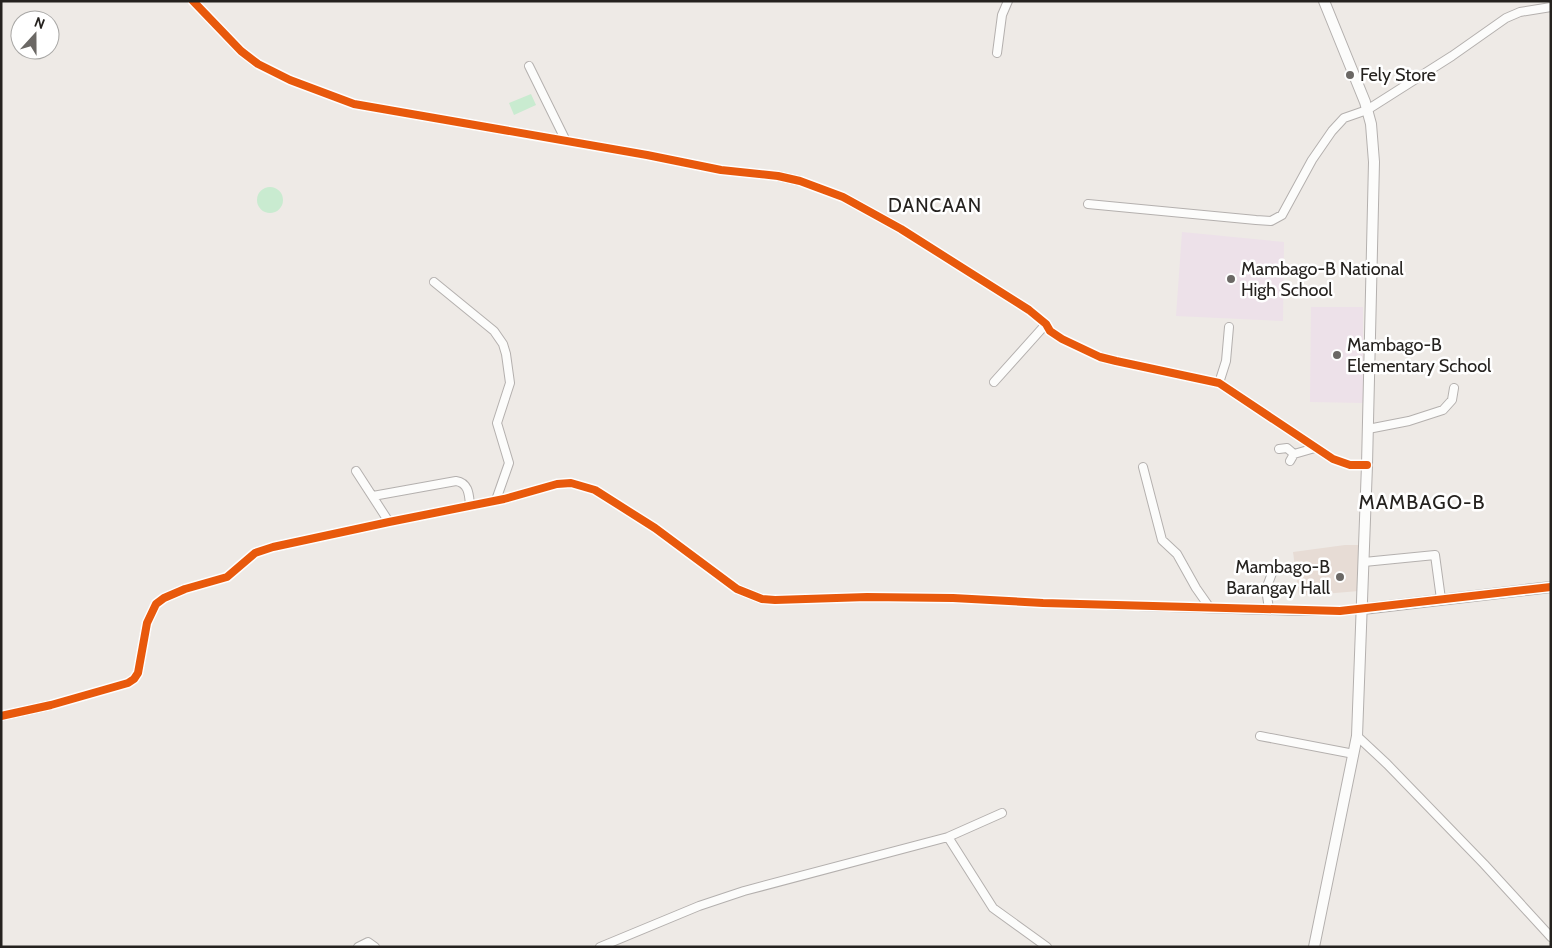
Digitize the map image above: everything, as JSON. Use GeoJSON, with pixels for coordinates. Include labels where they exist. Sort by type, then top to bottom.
{"type":"FeatureCollection","features":[{"type":"Feature","properties":{"kind":"street"},"geometry":{"type":"LineString","coordinates":[[194,1],[214,24],[253,61],[290,80],[342,100],[364,106],[414,113],[721,170],[778,176],[843,196],[901,229],[1029,310],[1046,324],[1050,331],[1062,339],[1100,357],[1219,383],[1315,448],[1340,462],[1350,465],[1367,465]]}},
{"type":"Feature","properties":{"kind":"street"},"geometry":{"type":"LineString","coordinates":[[997,53],[1002,14],[1008,1]]}},
{"type":"Feature","properties":{"kind":"street"},"geometry":{"type":"LineString","coordinates":[[1314,947],[1357,736],[1367,465],[1374,162],[1372,132],[1367,110],[1324,1]]}},
{"type":"Feature","properties":{"kind":"street"},"geometry":{"type":"LineString","coordinates":[[1088,204],[1271,221],[1282,215],[1307,168],[1332,131],[1344,118],[1367,110],[1452,56],[1506,18],[1520,12],[1551,7]]}},
{"type":"Feature","properties":{"kind":"street"},"geometry":{"type":"LineString","coordinates":[[529,66],[566,141]]}},
{"type":"Feature","properties":{"kind":"street"},"geometry":{"type":"LineString","coordinates":[[434,282],[494,331],[503,344],[506,354],[510,383],[497,423],[509,463],[496,500]]}},
{"type":"Feature","properties":{"kind":"street"},"geometry":{"type":"LineString","coordinates":[[994,382],[1046,324]]}},
{"type":"Feature","properties":{"kind":"street"},"geometry":{"type":"LineString","coordinates":[[1219,383],[1226,361],[1228,327]]}},
{"type":"Feature","properties":{"kind":"street"},"geometry":{"type":"LineString","coordinates":[[1368,429],[1409,421],[1444,410],[1452,400],[1454,388]]}},
{"type":"Feature","properties":{"kind":"street"},"geometry":{"type":"LineString","coordinates":[[1279,449],[1287,448],[1292,457],[1315,448]]}},
{"type":"Feature","properties":{"kind":"street"},"geometry":{"type":"LineString","coordinates":[[356,471],[389,522]]}},
{"type":"Feature","properties":{"kind":"street"},"geometry":{"type":"LineString","coordinates":[[1141,471],[1162,540],[1177,554],[1196,588],[1210,608]]}},
{"type":"Feature","properties":{"kind":"street"},"geometry":{"type":"LineString","coordinates":[[373,496],[456,481],[464,484],[468,490],[470,505]]}},
{"type":"Feature","properties":{"kind":"street"},"geometry":{"type":"LineString","coordinates":[[1,716],[51,705],[128,683],[138,673],[145,632],[156,604],[164,598],[185,589],[227,578],[255,553],[273,547],[496,500],[558,484],[571,483],[595,490],[655,528],[737,589],[762,599],[953,598],[1043,603],[1340,611],[1551,587]]}},
{"type":"Feature","properties":{"kind":"street"},"geometry":{"type":"LineString","coordinates":[[1364,562],[1435,555],[1441,599]]}},
{"type":"Feature","properties":{"kind":"street"},"geometry":{"type":"LineString","coordinates":[[1269,609],[1266,586],[1274,568]]}},
{"type":"Feature","properties":{"kind":"street"},"geometry":{"type":"LineString","coordinates":[[1260,736],[1354,754]]}},
{"type":"Feature","properties":{"kind":"street"},"geometry":{"type":"LineString","coordinates":[[1357,736],[1387,764],[1551,937]]}},
{"type":"Feature","properties":{"kind":"street"},"geometry":{"type":"LineString","coordinates":[[600,947],[699,906],[744,891],[948,837],[1002,813]]}},
{"type":"Feature","properties":{"kind":"street"},"geometry":{"type":"LineString","coordinates":[[948,837],[993,908],[1047,947]]}},
{"type":"Feature","properties":{"kind":"street"},"geometry":{"type":"LineString","coordinates":[[358,947],[368,942],[375,947]]}},
{"type":"Feature","properties":{"kind":"shaded area","name":"Mambago-B National High School"},"geometry":{"type":"Polygon","coordinates":[[[1182,232],[1284,242],[1283,321],[1176,316],[1182,232]]]}},
{"type":"Feature","properties":{"kind":"shaded area","name":"Mambago-B Elementary School"},"geometry":{"type":"Polygon","coordinates":[[[1311,307],[1363,307],[1363,403],[1310,402],[1311,307]]]}},
{"type":"Feature","properties":{"kind":"shaded area"},"geometry":{"type":"Polygon","coordinates":[[[1359,545],[1359,591],[1299,596],[1293,552],[1359,545]]]}},
{"type":"Feature","properties":{"kind":"green space"},"geometry":{"type":"Polygon","coordinates":[[[531,94],[536,105],[514,115],[509,103],[531,94]]]}},
{"type":"Feature","properties":{"kind":"green space"},"geometry":{"type":"Polygon","coordinates":[[[270,187],[279,191],[283,200],[279,209],[270,213],[261,209],[257,200],[261,191],[270,187]]]}},
{"type":"Feature","properties":{"kind":"cycle path"},"geometry":{"type":"LineString","coordinates":[[193,1],[241,51],[258,64],[290,80],[354,104],[647,155],[721,170],[778,176],[800,181],[843,197],[901,229],[1029,310],[1046,324],[1050,331],[1062,339],[1100,357],[1219,383],[1333,459],[1350,465],[1367,465]]}},
{"type":"Feature","properties":{"kind":"cycle path"},"geometry":{"type":"LineString","coordinates":[[1,716],[51,705],[128,683],[138,673],[147,623],[156,604],[164,598],[185,589],[227,577],[255,553],[273,547],[504,499],[557,484],[571,483],[595,490],[655,528],[737,589],[762,599],[953,598],[1043,603],[1340,611],[1551,587]]}},
{"type":"Feature","properties":{"kind":"place","name":"Fely Store"},"geometry":{"type":"Point","coordinates":[1350,75]}},
{"type":"Feature","properties":{"kind":"place","name":"Mambago-B National High School"},"geometry":{"type":"Point","coordinates":[1231,279]}},
{"type":"Feature","properties":{"kind":"place","name":"Mambago-B Elementary School"},"geometry":{"type":"Point","coordinates":[1337,355]}},
{"type":"Feature","properties":{"kind":"place","name":"Mambago-B Barangay Hall"},"geometry":{"type":"Point","coordinates":[1340,577]}},
{"type":"Feature","properties":{"kind":"district","name":"DANCAAN"},"geometry":{"type":"Point","coordinates":[935,205]}},
{"type":"Feature","properties":{"kind":"district","name":"MAMBAGO-B"},"geometry":{"type":"Point","coordinates":[1422,502]}}]}
